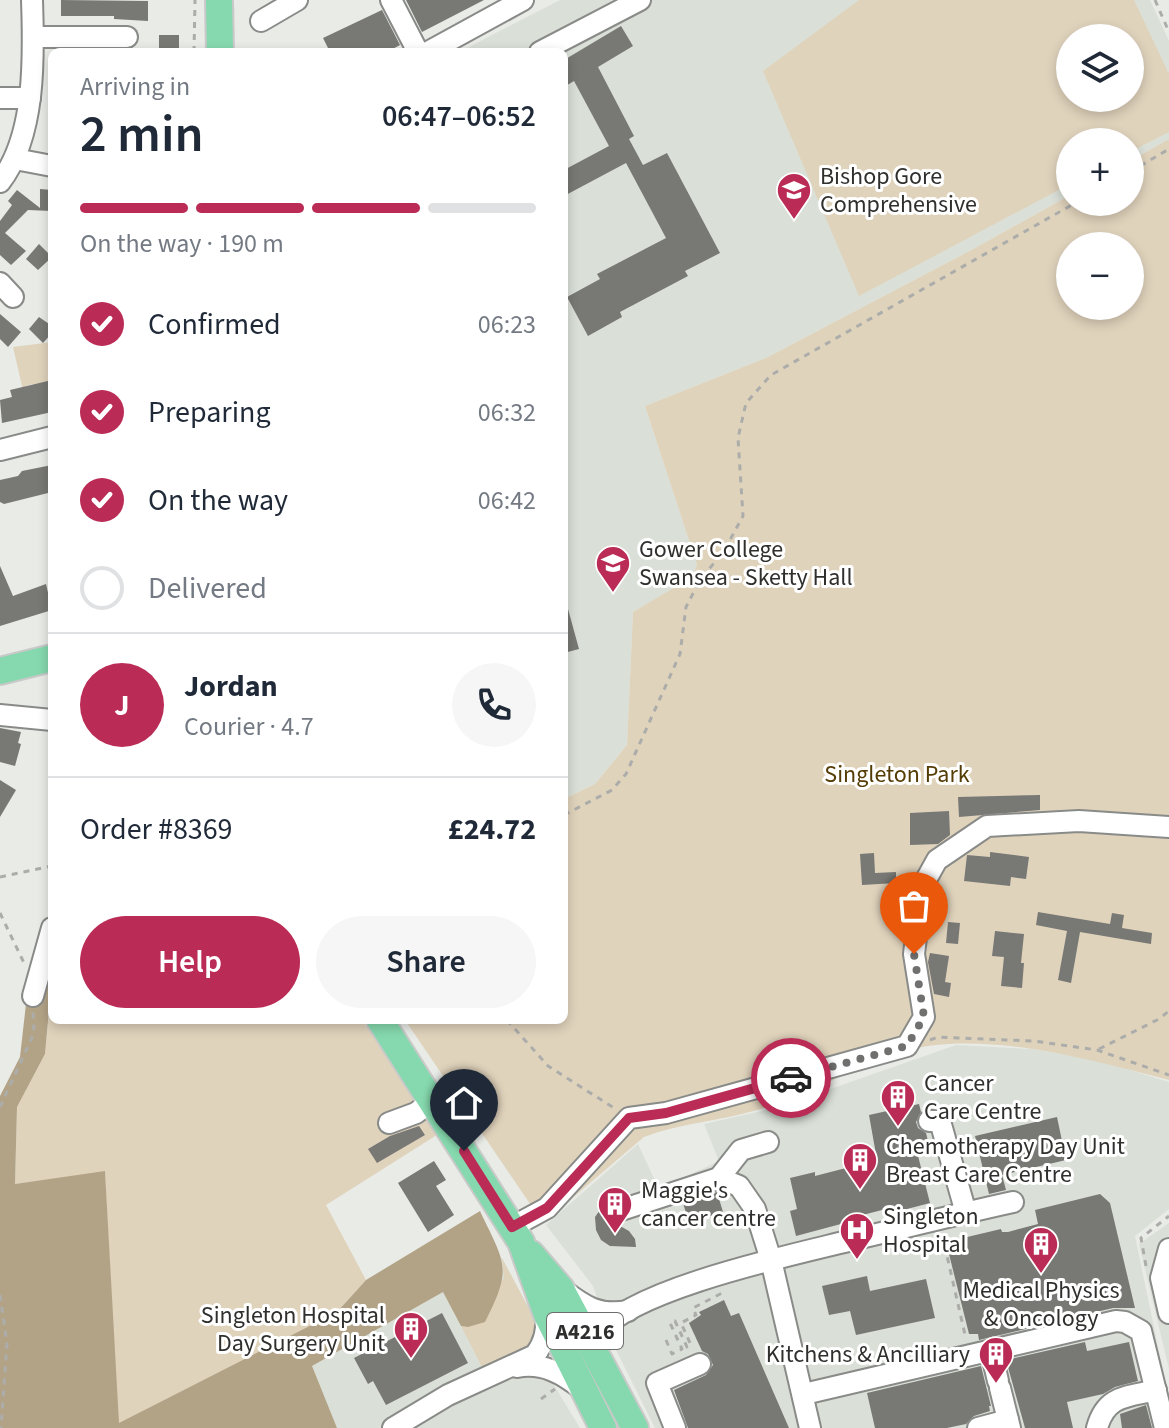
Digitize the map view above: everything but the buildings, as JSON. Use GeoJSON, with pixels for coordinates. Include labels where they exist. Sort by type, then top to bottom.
{"type":"FeatureCollection","features":[{"type":"Feature","properties":{"kind":"main road"},"geometry":{"type":"LineString","coordinates":[[219,0],[220,48]]}},
{"type":"Feature","properties":{"kind":"main road"},"geometry":{"type":"LineString","coordinates":[[0,671],[48,659]]}},
{"type":"Feature","properties":{"kind":"main road","name":"A4216"},"geometry":{"type":"LineString","coordinates":[[383,1024],[516,1235],[561,1289],[635,1428]]}},
{"type":"Feature","properties":{"kind":"main road","name":"A4216"},"geometry":{"type":"LineString","coordinates":[[516,1235],[547,1315],[603,1428]]}},
{"type":"Feature","properties":{"kind":"street"},"geometry":{"type":"LineString","coordinates":[[0,182],[15,159],[30,98],[32,0]]}},
{"type":"Feature","properties":{"kind":"street"},"geometry":{"type":"LineString","coordinates":[[261,21],[297,0]]}},
{"type":"Feature","properties":{"kind":"street"},"geometry":{"type":"LineString","coordinates":[[391,0],[416,48]]}},
{"type":"Feature","properties":{"kind":"street"},"geometry":{"type":"LineString","coordinates":[[435,48],[523,0]]}},
{"type":"Feature","properties":{"kind":"street"},"geometry":{"type":"LineString","coordinates":[[548,48],[640,0]]}},
{"type":"Feature","properties":{"kind":"street"},"geometry":{"type":"LineString","coordinates":[[33,37],[127,37]]}},
{"type":"Feature","properties":{"kind":"street"},"geometry":{"type":"LineString","coordinates":[[0,98],[30,98]]}},
{"type":"Feature","properties":{"kind":"street"},"geometry":{"type":"LineString","coordinates":[[15,159],[48,165]]}},
{"type":"Feature","properties":{"kind":"street"},"geometry":{"type":"LineString","coordinates":[[0,450],[48,438]]}},
{"type":"Feature","properties":{"kind":"street"},"geometry":{"type":"LineString","coordinates":[[0,715],[48,720]]}},
{"type":"Feature","properties":{"kind":"street"},"geometry":{"type":"LineString","coordinates":[[516,1235],[547,1208],[629,1118],[666,1113],[907,1046],[924,1017],[914,954],[922,887],[937,860],[987,826],[1079,821],[1169,827]]}},
{"type":"Feature","properties":{"kind":"street"},"geometry":{"type":"LineString","coordinates":[[35,986],[48,942]]}},
{"type":"Feature","properties":{"kind":"street"},"geometry":{"type":"LineString","coordinates":[[389,1123],[416,1113],[433,1100]]}},
{"type":"Feature","properties":{"kind":"street"},"geometry":{"type":"LineString","coordinates":[[929,1121],[940,1121],[966,1213]]}},
{"type":"Feature","properties":{"kind":"street"},"geometry":{"type":"LineString","coordinates":[[618,1211],[719,1178],[741,1150],[768,1142]]}},
{"type":"Feature","properties":{"kind":"street"},"geometry":{"type":"LineString","coordinates":[[719,1178],[739,1186],[755,1209],[771,1260],[810,1428]]}},
{"type":"Feature","properties":{"kind":"street"},"geometry":{"type":"LineString","coordinates":[[596,1350],[596,1337],[600,1332],[628,1311],[686,1285],[771,1260],[1013,1202]]}},
{"type":"Feature","properties":{"kind":"street"},"geometry":{"type":"LineString","coordinates":[[1169,1249],[1161,1278],[1169,1313]]}},
{"type":"Feature","properties":{"kind":"street"},"geometry":{"type":"LineString","coordinates":[[561,1289],[592,1310],[612,1314],[628,1311]]}},
{"type":"Feature","properties":{"kind":"street"},"geometry":{"type":"LineString","coordinates":[[393,1428],[448,1395],[535,1355],[546,1334],[547,1315]]}},
{"type":"Feature","properties":{"kind":"street"},"geometry":{"type":"LineString","coordinates":[[804,1394],[1116,1321],[1125,1322],[1141,1331],[1165,1428]]}},
{"type":"Feature","properties":{"kind":"street"},"geometry":{"type":"LineString","coordinates":[[978,1428],[1009,1424],[991,1351]]}},
{"type":"Feature","properties":{"kind":"street"},"geometry":{"type":"LineString","coordinates":[[675,1428],[657,1383],[700,1364]]}},
{"type":"Feature","properties":{"kind":"street"},"geometry":{"type":"LineString","coordinates":[[509,1369],[528,1365],[542,1367],[568,1378],[585,1392]]}},
{"type":"Feature","properties":{"kind":"street"},"geometry":{"type":"LineString","coordinates":[[1097,1428],[1101,1413],[1112,1401],[1156,1390]]}},
{"type":"Feature","properties":{"kind":"path"},"geometry":{"type":"LineString","coordinates":[[194,48],[195,0]]}},
{"type":"Feature","properties":{"kind":"path"},"geometry":{"type":"LineString","coordinates":[[1155,0],[1169,32]]}},
{"type":"Feature","properties":{"kind":"path"},"geometry":{"type":"LineString","coordinates":[[1144,164],[1169,149]]}},
{"type":"Feature","properties":{"kind":"path"},"geometry":{"type":"LineString","coordinates":[[568,813],[612,790],[626,774],[680,654],[686,607],[700,580],[724,551],[743,516],[738,438],[746,403],[771,375],[1056,214]]}},
{"type":"Feature","properties":{"kind":"path"},"geometry":{"type":"LineString","coordinates":[[0,877],[48,867]]}},
{"type":"Feature","properties":{"kind":"path"},"geometry":{"type":"LineString","coordinates":[[0,913],[35,986],[34,1033],[0,1107]]}},
{"type":"Feature","properties":{"kind":"path"},"geometry":{"type":"LineString","coordinates":[[1097,1050],[1169,1011]]}},
{"type":"Feature","properties":{"kind":"path"},"geometry":{"type":"LineString","coordinates":[[511,1024],[548,1066],[629,1118]]}},
{"type":"Feature","properties":{"kind":"path"},"geometry":{"type":"LineString","coordinates":[[938,1037],[1034,1041],[1097,1050],[1169,1075]]}},
{"type":"Feature","properties":{"kind":"path"},"geometry":{"type":"LineString","coordinates":[[942,1218],[942,1242],[962,1320]]}},
{"type":"Feature","properties":{"kind":"path"},"geometry":{"type":"LineString","coordinates":[[666,1340],[672,1354],[682,1349],[670,1323],[675,1321],[687,1347],[691,1345],[681,1323],[696,1315],[693,1308],[735,1287]]}},
{"type":"Feature","properties":{"kind":"path"},"geometry":{"type":"LineString","coordinates":[[0,1295],[7,1344],[1,1428]]}},
{"type":"Feature","properties":{"kind":"path"},"geometry":{"type":"LineString","coordinates":[[541,1399],[559,1387]]}},
{"type":"Feature","properties":{"kind":"shaded area","name":"Bishop Gore Comprehensive"},"geometry":{"type":"Polygon","coordinates":[[[560,0],[1150,0],[1169,41],[1169,139],[1144,153],[1144,128],[1056,128],[1056,203],[766,358],[645,406],[697,565],[692,577],[633,612],[627,745],[595,784],[568,797],[568,48],[467,48],[560,0]]]}},
{"type":"Feature","properties":{"kind":"shaded area"},"geometry":{"type":"Polygon","coordinates":[[[48,980],[45,1054],[17,1107],[15,1184],[105,1171],[119,1423],[337,1312],[366,1280],[480,1211],[502,1266],[500,1289],[485,1322],[461,1326],[443,1292],[312,1366],[337,1428],[0,1428],[0,1096],[20,1057],[27,995],[48,980]]]}},
{"type":"Feature","properties":{"kind":"shaded area","name":"Singleton Hospital"},"geometry":{"type":"Polygon","coordinates":[[[956,1045],[1032,1049],[1098,1060],[1169,1082],[1169,1209],[1135,1236],[1169,1399],[1169,1428],[655,1428],[614,1346],[593,1286],[546,1225],[638,1144],[659,1189],[719,1161],[704,1124],[779,1107],[956,1045]]]}},
{"type":"Feature","properties":{"kind":"shaded area"},"geometry":{"type":"Polygon","coordinates":[[[1169,1223],[1169,1369],[1139,1244],[1169,1223]]]}},
{"type":"Feature","properties":{"kind":"shaded area"},"geometry":{"type":"Polygon","coordinates":[[[502,1258],[534,1318],[536,1329],[529,1344],[580,1428],[121,1428],[225,1415],[502,1258]]]}},
{"type":"Feature","properties":{"kind":"green space"},"geometry":{"type":"Polygon","coordinates":[[[859,0],[1134,0],[1169,74],[1169,132],[1144,145],[1144,128],[1056,128],[1056,191],[859,296],[763,71],[859,0]]]}},
{"type":"Feature","properties":{"kind":"green space","name":"Singleton Park"},"geometry":{"type":"Polygon","coordinates":[[[1169,139],[1169,1080],[1072,1056],[1002,1045],[935,1045],[904,1051],[776,1104],[644,1137],[543,1223],[408,1024],[568,1024],[568,797],[595,784],[627,745],[633,612],[692,577],[697,565],[645,406],[766,358],[1056,203],[1056,216],[1144,216],[1144,153],[1169,139]]]}},
{"type":"Feature","properties":{"kind":"green space"},"geometry":{"type":"Polygon","coordinates":[[[48,343],[48,383],[35,393],[33,384],[25,386],[25,399],[13,347],[48,343]]]}},
{"type":"Feature","properties":{"kind":"green space"},"geometry":{"type":"Polygon","coordinates":[[[48,1023],[365,1024],[440,1133],[326,1205],[366,1280],[337,1312],[118,1424],[105,1172],[15,1184],[17,1107],[45,1054],[48,1023]]]}},
{"type":"Feature","properties":{"kind":"green space"},"geometry":{"type":"Polygon","coordinates":[[[502,1258],[534,1318],[536,1329],[529,1344],[533,1347],[484,1371],[461,1326],[468,1327],[504,1278],[502,1258]]]}},
{"type":"Feature","properties":{"kind":"way so far"},"geometry":{"type":"LineString","coordinates":[[791,1078],[907,1046],[924,1017],[914,954]]}},
{"type":"Feature","properties":{"kind":"place","name":"Bishop Gore Comprehensive"},"geometry":{"type":"Point","coordinates":[794,221]}},
{"type":"Feature","properties":{"kind":"place","name":"Gower College Swansea - Sketty Hall"},"geometry":{"type":"Point","coordinates":[613,594]}},
{"type":"Feature","properties":{"kind":"place","name":"Cancer Care Centre"},"geometry":{"type":"Point","coordinates":[898,1128]}},
{"type":"Feature","properties":{"kind":"place","name":"Chemotherapy Day Unit Breast Care Centre"},"geometry":{"type":"Point","coordinates":[860,1191]}},
{"type":"Feature","properties":{"kind":"place","name":"Maggie's cancer centre"},"geometry":{"type":"Point","coordinates":[615,1235]}},
{"type":"Feature","properties":{"kind":"place","name":"Singleton Hospital"},"geometry":{"type":"Point","coordinates":[857,1261]}},
{"type":"Feature","properties":{"kind":"place","name":"Medical Physics & Oncology"},"geometry":{"type":"Point","coordinates":[1041,1275]}},
{"type":"Feature","properties":{"kind":"place","name":"Singleton Hospital Day Surgery Unit"},"geometry":{"type":"Point","coordinates":[411,1360]}},
{"type":"Feature","properties":{"kind":"place","name":"Kitchens & Ancilliary"},"geometry":{"type":"Point","coordinates":[996,1385]}},
{"type":"Feature","properties":{"kind":"route"},"geometry":{"type":"LineString","coordinates":[[464,1151],[512,1227],[547,1208],[629,1118],[666,1113],[791,1078]]}}]}
